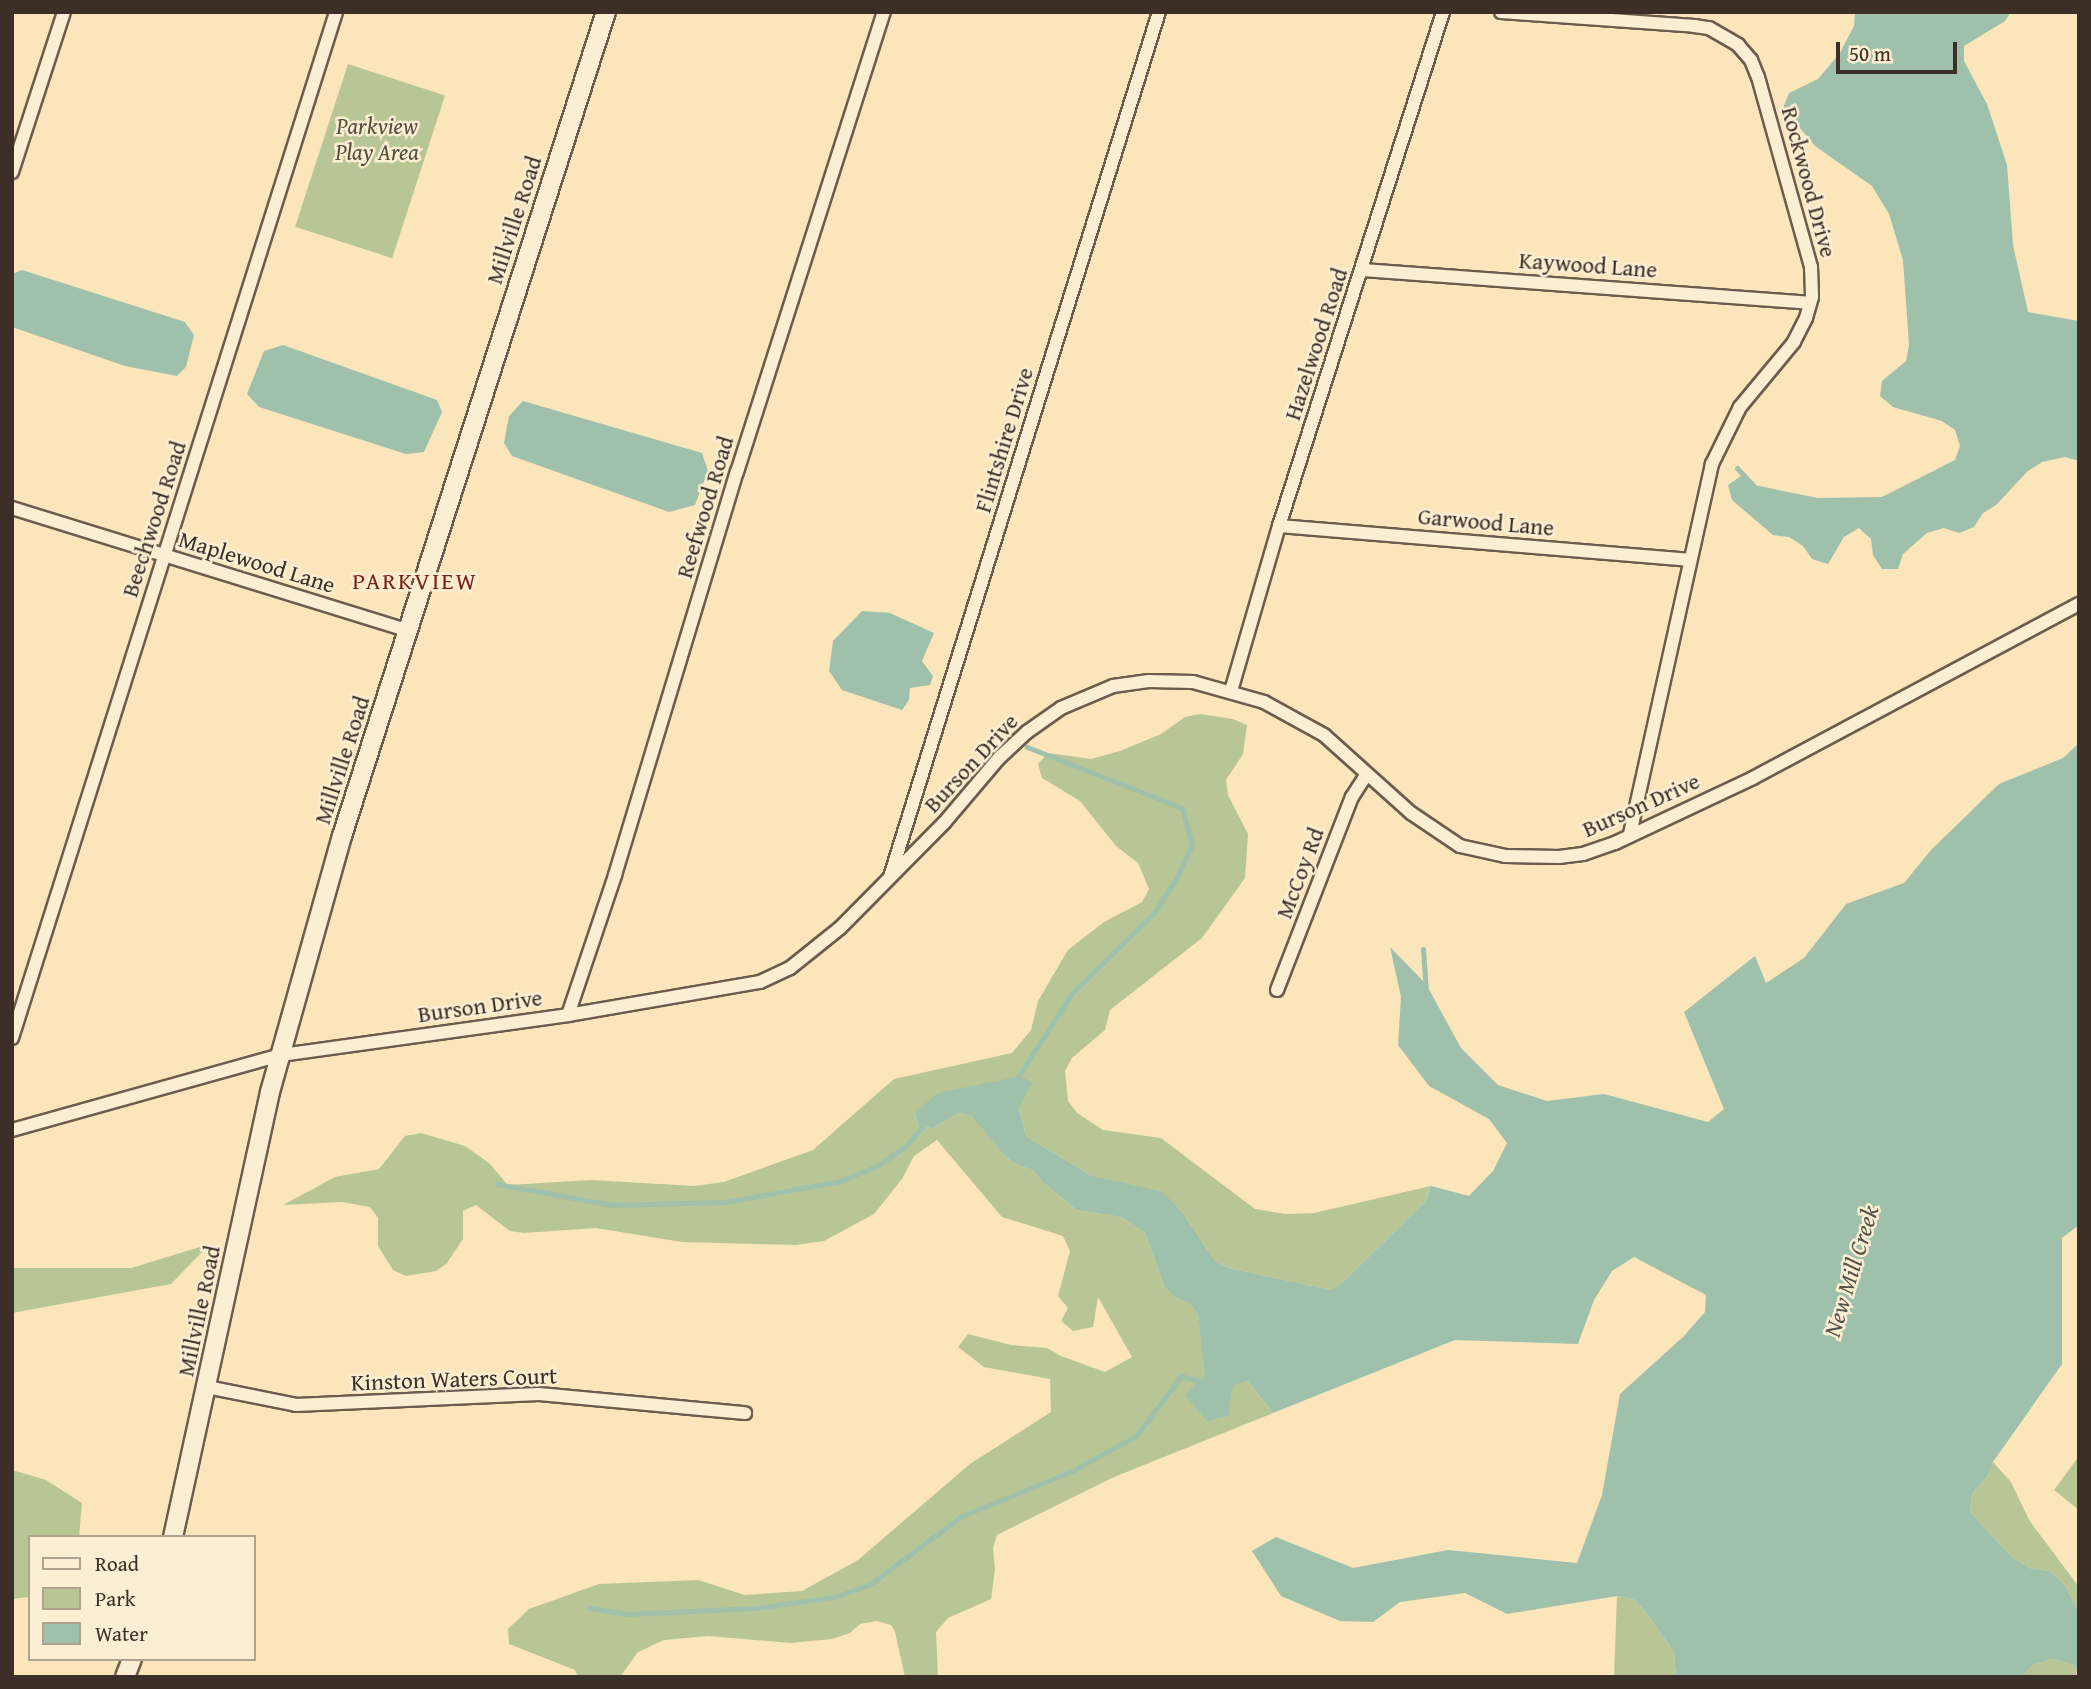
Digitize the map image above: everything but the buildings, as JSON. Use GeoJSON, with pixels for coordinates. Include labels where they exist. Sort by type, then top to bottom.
{"type":"FeatureCollection","features":[{"type":"Feature","properties":{"kind":"street"},"geometry":{"type":"LineString","coordinates":[[12,172],[64,12]]}},
{"type":"Feature","properties":{"kind":"street","name":"Beechwood Road"},"geometry":{"type":"LineString","coordinates":[[12,1038],[336,12]]}},
{"type":"Feature","properties":{"kind":"street","name":"Millville Road"},"geometry":{"type":"LineString","coordinates":[[173,1535],[281,1055],[342,836],[606,12]]}},
{"type":"Feature","properties":{"kind":"street","name":"Reefwood Road"},"geometry":{"type":"LineString","coordinates":[[568,1015],[615,875],[737,472],[884,12]]}},
{"type":"Feature","properties":{"kind":"street","name":"Flintshire Drive"},"geometry":{"type":"LineString","coordinates":[[889,879],[1159,12]]}},
{"type":"Feature","properties":{"kind":"street","name":"Hazelwood Road"},"geometry":{"type":"LineString","coordinates":[[1231,691],[1279,526],[1444,12]]}},
{"type":"Feature","properties":{"kind":"street","name":"Rockwood Drive"},"geometry":{"type":"LineString","coordinates":[[1501,12],[1709,28],[1742,49],[1758,77],[1811,267],[1813,284],[1810,303],[1794,342],[1740,407],[1722,438],[1712,464],[1630,835]]}},
{"type":"Feature","properties":{"kind":"street","name":"Kaywood Lane"},"geometry":{"type":"LineString","coordinates":[[1363,270],[1810,303]]}},
{"type":"Feature","properties":{"kind":"street","name":"Maplewood Lane"},"geometry":{"type":"LineString","coordinates":[[12,508],[409,631]]}},
{"type":"Feature","properties":{"kind":"street","name":"Garwood Lane"},"geometry":{"type":"LineString","coordinates":[[1279,526],[1689,561]]}},
{"type":"Feature","properties":{"kind":"street","name":"Burson Drive"},"geometry":{"type":"LineString","coordinates":[[12,1130],[281,1055],[568,1015],[760,982],[790,968],[816,948],[944,823],[999,758],[1027,732],[1061,708],[1113,686],[1149,681],[1193,682],[1264,702],[1306,723],[1430,827],[1460,846],[1483,853],[1524,858],[1559,857],[1583,854],[1630,835],[1753,778],[2079,604]]}},
{"type":"Feature","properties":{"kind":"street","name":"McCoy Rd"},"geometry":{"type":"LineString","coordinates":[[1277,990],[1352,797],[1367,774]]}},
{"type":"Feature","properties":{"kind":"street","name":"Kinston Waters Court"},"geometry":{"type":"LineString","coordinates":[[207,1387],[296,1405],[539,1394],[745,1413]]}},
{"type":"Feature","properties":{"kind":"green space","name":"Parkview Play Area"},"geometry":{"type":"Polygon","coordinates":[[[348,64],[445,96],[392,258],[295,227],[348,64]]]}},
{"type":"Feature","properties":{"kind":"green space"},"geometry":{"type":"Polygon","coordinates":[[[1200,714],[1233,719],[1247,725],[1243,754],[1226,780],[1228,795],[1248,834],[1245,878],[1202,938],[1110,1010],[1105,1030],[1072,1058],[1065,1071],[1068,1101],[1077,1113],[1103,1130],[1161,1138],[1255,1209],[1285,1214],[1314,1213],[1431,1186],[1426,1201],[1344,1281],[1331,1290],[1229,1268],[1215,1261],[1183,1213],[1163,1193],[1090,1175],[1026,1136],[1019,1108],[915,1112],[919,1127],[933,1128],[959,1113],[974,1117],[1002,1153],[1014,1163],[1034,1171],[1042,1182],[1077,1210],[1121,1217],[1145,1233],[1165,1288],[1176,1298],[1189,1303],[1198,1315],[1206,1374],[1185,1396],[1248,1381],[1273,1413],[1114,1477],[997,1535],[993,1548],[995,1569],[991,1599],[948,1618],[936,1632],[938,1677],[905,1677],[895,1632],[891,1625],[877,1621],[860,1624],[850,1633],[832,1639],[790,1643],[708,1636],[664,1640],[638,1652],[620,1677],[578,1677],[575,1670],[509,1644],[508,1629],[529,1609],[599,1584],[698,1580],[745,1595],[802,1591],[858,1560],[970,1464],[1051,1412],[1050,1379],[984,1367],[958,1347],[968,1334],[1011,1345],[1047,1348],[1105,1372],[1132,1357],[1098,1297],[1093,1327],[1073,1331],[1061,1321],[1068,1308],[1058,1296],[1070,1251],[1063,1236],[1002,1217],[937,1140],[914,1156],[902,1179],[874,1214],[824,1241],[796,1245],[682,1242],[596,1228],[524,1233],[510,1231],[476,1205],[463,1211],[463,1239],[447,1263],[436,1271],[406,1276],[393,1270],[378,1246],[378,1218],[370,1207],[342,1202],[283,1205],[335,1177],[379,1169],[405,1136],[421,1133],[465,1146],[489,1163],[508,1185],[591,1180],[694,1186],[724,1182],[813,1150],[894,1079],[1012,1053],[1031,1030],[1038,1001],[1068,950],[1104,922],[1142,902],[1149,889],[1138,863],[1116,846],[1080,801],[1042,778],[1038,764],[1048,753],[1091,759],[1120,751],[1161,734],[1185,717],[1200,714]]]}},
{"type":"Feature","properties":{"kind":"green space"},"geometry":{"type":"Polygon","coordinates":[[[210,1244],[171,1284],[12,1313],[12,1268],[131,1268],[210,1244]]]}},
{"type":"Feature","properties":{"kind":"green space"},"geometry":{"type":"Polygon","coordinates":[[[2079,1456],[2079,1510],[2054,1490],[2079,1456]]]}},
{"type":"Feature","properties":{"kind":"green space"},"geometry":{"type":"Polygon","coordinates":[[[1993,1462],[2011,1482],[2029,1520],[2079,1587],[2079,1613],[2065,1585],[2050,1571],[2029,1568],[2012,1557],[1970,1512],[1973,1492],[1988,1476],[1993,1462]]]}},
{"type":"Feature","properties":{"kind":"green space"},"geometry":{"type":"Polygon","coordinates":[[[12,1470],[46,1480],[82,1503],[79,1535],[28,1535],[28,1597],[12,1599],[12,1470]]]}},
{"type":"Feature","properties":{"kind":"green space"},"geometry":{"type":"Polygon","coordinates":[[[1617,1596],[1633,1599],[1645,1611],[1674,1652],[1676,1677],[1614,1677],[1617,1596]]]}},
{"type":"Feature","properties":{"kind":"green space"},"geometry":{"type":"Polygon","coordinates":[[[2053,1659],[2075,1665],[2077,1677],[2022,1677],[2033,1665],[2053,1659]]]}},
{"type":"Feature","properties":{"kind":"water"},"geometry":{"type":"Polygon","coordinates":[[[1855,12],[2011,12],[2005,21],[1964,46],[1964,61],[1987,104],[2007,165],[2013,245],[2028,312],[2079,321],[2079,461],[2065,457],[2042,462],[2028,471],[1996,505],[1983,513],[1974,527],[1959,533],[1944,528],[1927,533],[1903,554],[1898,569],[1882,569],[1873,555],[1871,539],[1859,528],[1844,537],[1828,564],[1812,559],[1803,546],[1789,537],[1773,535],[1732,500],[1728,485],[1741,476],[1754,485],[1818,498],[1882,497],[1955,460],[1960,446],[1955,430],[1942,421],[1893,407],[1880,396],[1882,381],[1906,361],[1909,345],[1903,260],[1889,214],[1872,186],[1815,146],[1783,108],[1789,93],[1818,79],[1840,53],[1854,26],[1855,12]]]}},
{"type":"Feature","properties":{"kind":"water"},"geometry":{"type":"Polygon","coordinates":[[[22,270],[185,322],[194,335],[186,367],[177,376],[125,366],[12,327],[12,274],[22,270]]]}},
{"type":"Feature","properties":{"kind":"water"},"geometry":{"type":"Polygon","coordinates":[[[283,345],[437,400],[442,412],[424,452],[406,454],[259,407],[247,394],[264,351],[283,345]]]}},
{"type":"Feature","properties":{"kind":"water"},"geometry":{"type":"Polygon","coordinates":[[[523,401],[702,453],[708,471],[695,505],[669,512],[512,456],[504,443],[509,416],[523,401]]]}},
{"type":"Feature","properties":{"kind":"water"},"geometry":{"type":"Polygon","coordinates":[[[862,611],[890,613],[934,633],[922,661],[933,676],[930,685],[910,688],[909,700],[902,710],[842,690],[829,671],[833,641],[862,611]]]}},
{"type":"Feature","properties":{"kind":"water","name":"New Mill Creek"},"geometry":{"type":"Polygon","coordinates":[[[2079,743],[2079,1225],[2062,1238],[2062,1364],[1993,1462],[1988,1476],[1973,1492],[1970,1512],[2012,1557],[2029,1568],[2050,1571],[2065,1585],[2079,1613],[2079,1677],[2074,1665],[2053,1659],[2033,1665],[2022,1677],[1676,1677],[1674,1652],[1645,1611],[1633,1599],[1617,1596],[1507,1614],[1465,1593],[1400,1602],[1373,1622],[1340,1621],[1281,1596],[1252,1551],[1276,1537],[1353,1568],[1448,1550],[1577,1563],[1602,1495],[1620,1394],[1684,1336],[1705,1312],[1706,1295],[1634,1257],[1612,1271],[1594,1300],[1578,1344],[1455,1340],[1273,1413],[1248,1381],[1233,1385],[1228,1416],[1207,1421],[1185,1395],[1205,1374],[1198,1315],[1189,1303],[1176,1298],[1165,1288],[1145,1233],[1121,1217],[1077,1210],[1042,1182],[1034,1171],[1014,1163],[1002,1153],[973,1117],[959,1113],[933,1128],[919,1127],[915,1112],[938,1093],[1021,1076],[1032,1083],[1019,1108],[1026,1136],[1090,1175],[1163,1192],[1183,1213],[1215,1261],[1229,1268],[1331,1290],[1344,1281],[1426,1201],[1431,1186],[1469,1196],[1493,1171],[1507,1143],[1489,1119],[1429,1086],[1398,1045],[1401,997],[1390,947],[1426,984],[1461,1048],[1498,1085],[1547,1101],[1604,1094],[1708,1122],[1724,1109],[1684,1012],[1755,956],[1766,983],[1804,958],[1846,904],[1904,883],[1931,850],[1999,784],[2063,758],[2079,743]]]}},
{"type":"Feature","properties":{"kind":"waterway"},"geometry":{"type":"LineString","coordinates":[[1737,468],[1754,486]]}},
{"type":"Feature","properties":{"kind":"waterway"},"geometry":{"type":"LineString","coordinates":[[1016,1080],[1072,993],[1155,912],[1176,879],[1192,845],[1182,808],[1027,747]]}},
{"type":"Feature","properties":{"kind":"waterway"},"geometry":{"type":"LineString","coordinates":[[1423,949],[1426,988]]}},
{"type":"Feature","properties":{"kind":"waterway"},"geometry":{"type":"LineString","coordinates":[[497,1184],[612,1205],[726,1202],[840,1181],[875,1167],[906,1146],[925,1123]]}},
{"type":"Feature","properties":{"kind":"waterway"},"geometry":{"type":"LineString","coordinates":[[590,1608],[628,1614],[756,1608],[834,1597],[869,1585],[962,1516],[1070,1472],[1136,1436],[1181,1376],[1203,1382]]}},
{"type":"Feature","properties":{"kind":"district","name":"PARKVIEW"},"geometry":{"type":"Point","coordinates":[415,581]}}]}
